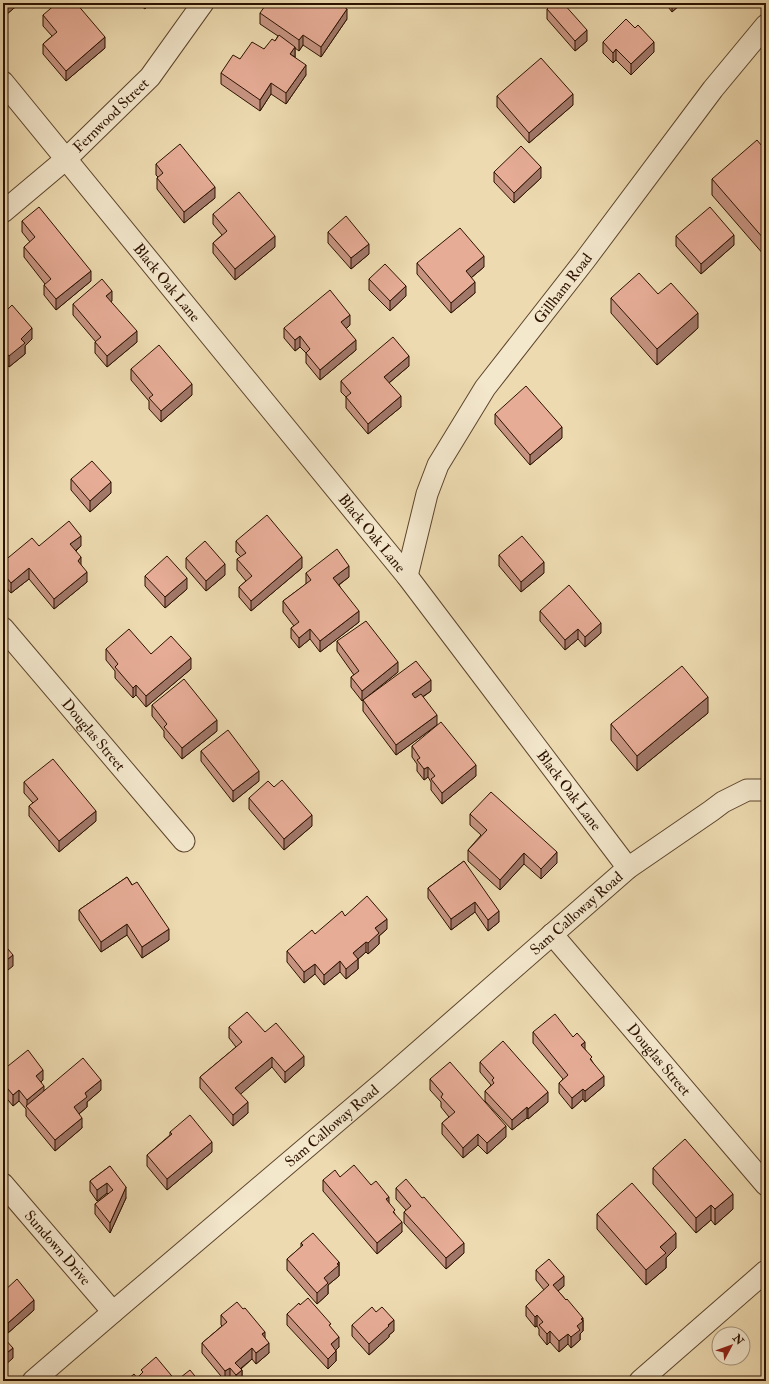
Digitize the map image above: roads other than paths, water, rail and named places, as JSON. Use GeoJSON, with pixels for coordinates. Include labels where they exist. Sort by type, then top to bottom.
{"type":"FeatureCollection","features":[{"type":"Feature","properties":{"kind":"street","name":"Fernwood Street"},"geometry":{"type":"LineString","coordinates":[[3,212],[66,159],[150,77],[203,3]]}},
{"type":"Feature","properties":{"kind":"street","name":"Gillham Road"},"geometry":{"type":"LineString","coordinates":[[406,576],[427,494],[438,465],[485,388],[585,260],[714,89],[766,26]]}},
{"type":"Feature","properties":{"kind":"street","name":"Black Oak Lane"},"geometry":{"type":"LineString","coordinates":[[3,82],[406,576],[628,868]]}},
{"type":"Feature","properties":{"kind":"street","name":"Douglas Street"},"geometry":{"type":"LineString","coordinates":[[3,628],[184,841]]}},
{"type":"Feature","properties":{"kind":"street"},"geometry":{"type":"LineString","coordinates":[[628,868],[723,802],[747,790],[766,790]]}},
{"type":"Feature","properties":{"kind":"street","name":"Sam Calloway Road"},"geometry":{"type":"LineString","coordinates":[[33,1381],[381,1084],[628,868]]}},
{"type":"Feature","properties":{"kind":"street","name":"Douglas Street"},"geometry":{"type":"LineString","coordinates":[[552,934],[766,1186]]}},
{"type":"Feature","properties":{"kind":"street","name":"Sundown Drive"},"geometry":{"type":"LineString","coordinates":[[3,1184],[112,1312]]}},
{"type":"Feature","properties":{"kind":"street"},"geometry":{"type":"LineString","coordinates":[[640,1381],[766,1271]]}}]}
